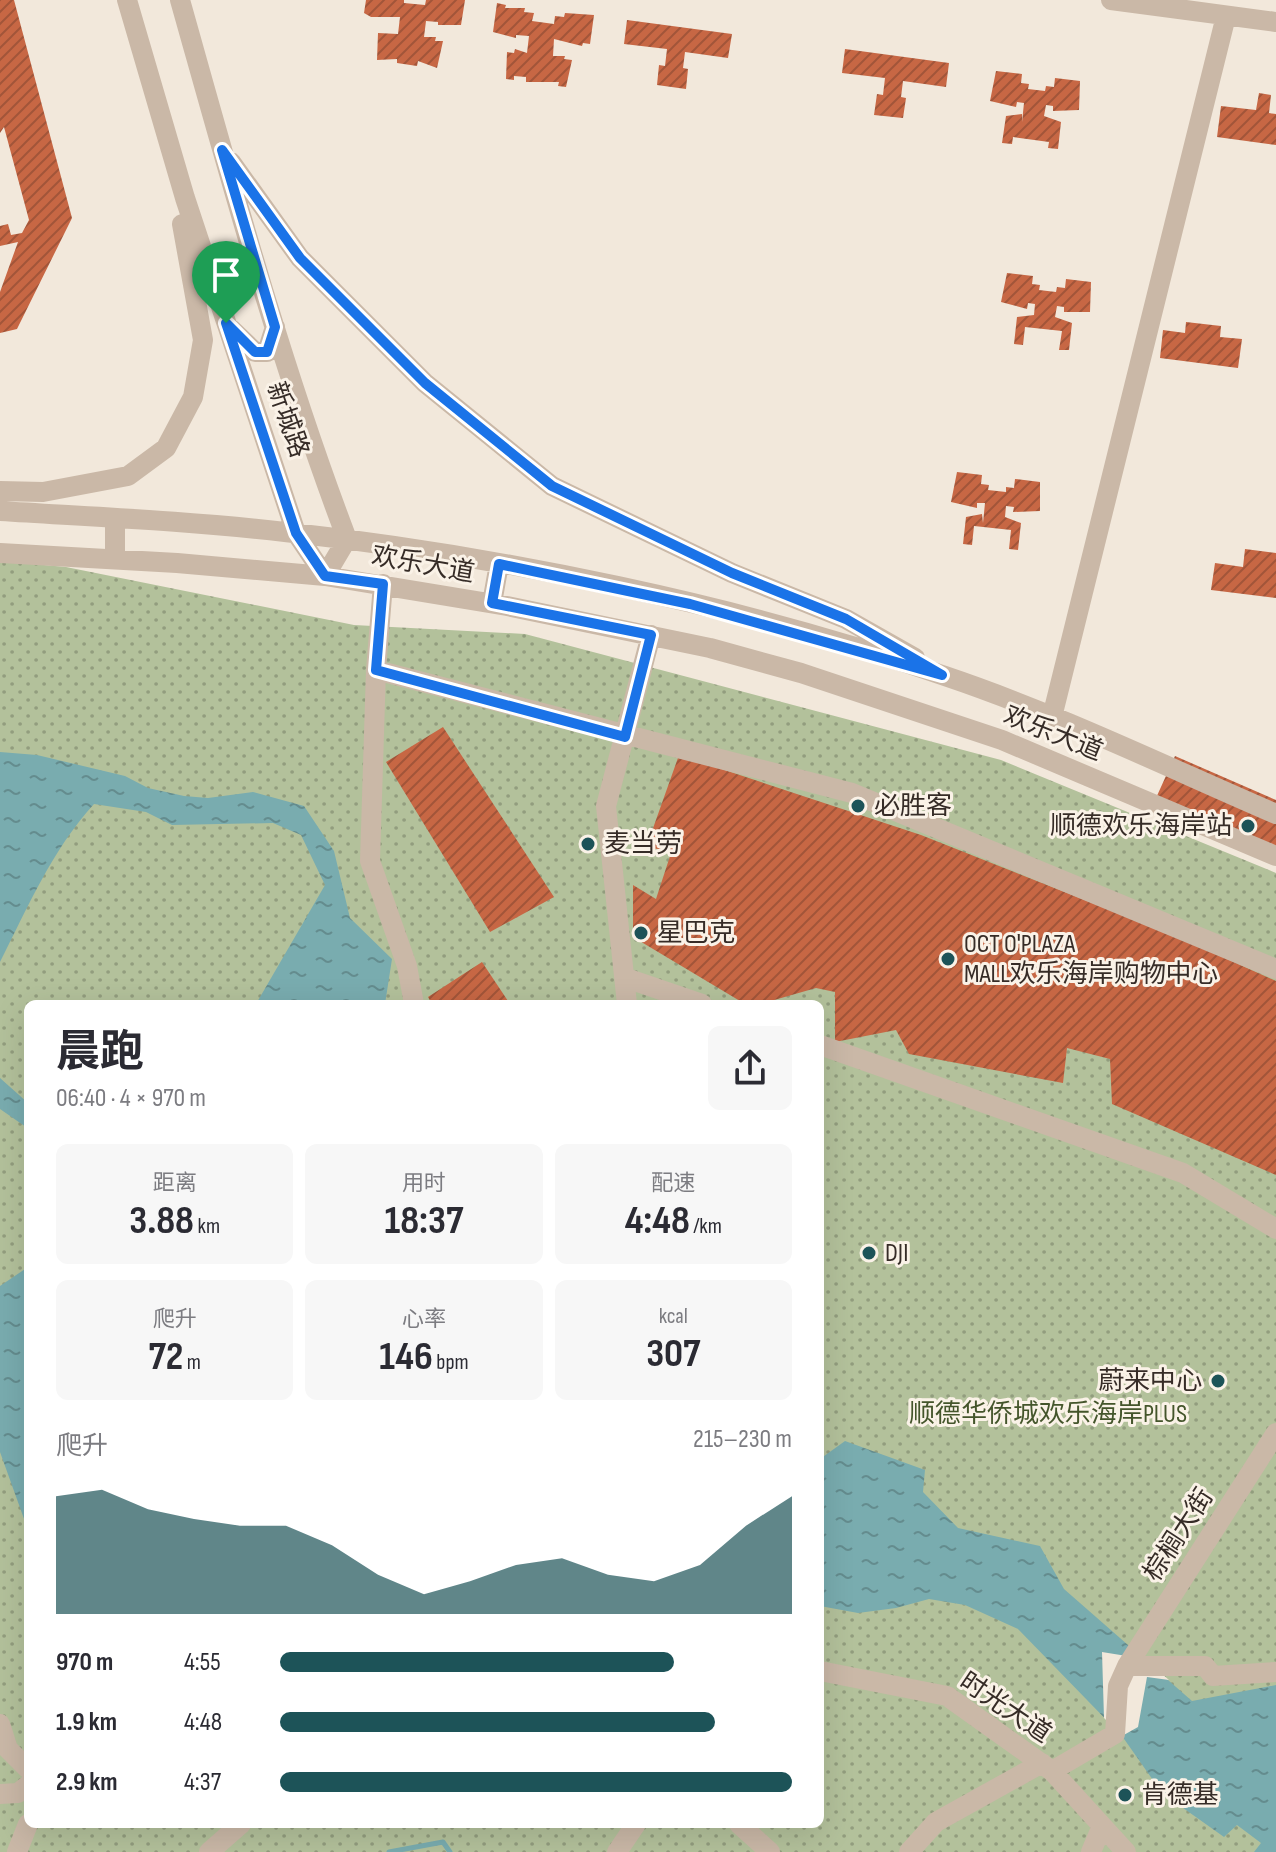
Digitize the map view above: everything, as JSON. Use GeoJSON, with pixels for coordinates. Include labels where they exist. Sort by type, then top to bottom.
{"type":"FeatureCollection","features":[{"type":"Feature","properties":{"kind":"street","name":"新城路"},"geometry":{"type":"LineString","coordinates":[[127,0],[167,141],[296,533],[325,576]]}},
{"type":"Feature","properties":{"kind":"street","name":"新城路"},"geometry":{"type":"LineString","coordinates":[[180,0],[275,327],[347,539]]}},
{"type":"Feature","properties":{"kind":"street"},"geometry":{"type":"LineString","coordinates":[[1111,0],[1276,22]]}},
{"type":"Feature","properties":{"kind":"street"},"geometry":{"type":"LineString","coordinates":[[1052,717],[1226,16]]}},
{"type":"Feature","properties":{"kind":"street"},"geometry":{"type":"LineString","coordinates":[[0,491],[43,492],[128,476],[166,448],[193,397],[203,340],[167,141]]}},
{"type":"Feature","properties":{"kind":"street"},"geometry":{"type":"LineString","coordinates":[[222,150],[300,258],[425,383],[552,486],[732,573],[846,619],[942,675]]}},
{"type":"Feature","properties":{"kind":"street"},"geometry":{"type":"LineString","coordinates":[[226,323],[255,352],[267,352],[275,327]]}},
{"type":"Feature","properties":{"kind":"street","name":"欢乐大道"},"geometry":{"type":"LineString","coordinates":[[0,511],[347,539],[499,564],[690,604],[942,675],[1052,717],[1276,814]]}},
{"type":"Feature","properties":{"kind":"street"},"geometry":{"type":"LineString","coordinates":[[115,518],[115,558]]}},
{"type":"Feature","properties":{"kind":"street"},"geometry":{"type":"LineString","coordinates":[[325,576],[347,539]]}},
{"type":"Feature","properties":{"kind":"street","name":"欢乐大道"},"geometry":{"type":"LineString","coordinates":[[0,553],[115,558],[325,576],[492,603],[651,635],[801,673],[1002,740],[1276,856]]}},
{"type":"Feature","properties":{"kind":"street"},"geometry":{"type":"LineString","coordinates":[[492,603],[499,564]]}},
{"type":"Feature","properties":{"kind":"street"},"geometry":{"type":"LineString","coordinates":[[383,584],[376,670],[370,861],[407,966],[413,1000]]}},
{"type":"Feature","properties":{"kind":"street"},"geometry":{"type":"LineString","coordinates":[[627,1000],[606,806],[651,635]]}},
{"type":"Feature","properties":{"kind":"street"},"geometry":{"type":"LineString","coordinates":[[376,670],[625,737],[852,793],[1276,969]]}},
{"type":"Feature","properties":{"kind":"street"},"geometry":{"type":"LineString","coordinates":[[626,978],[690,1000]]}},
{"type":"Feature","properties":{"kind":"street"},"geometry":{"type":"LineString","coordinates":[[824,1046],[1183,1173],[1276,1229]]}},
{"type":"Feature","properties":{"kind":"street","name":"棕榈大街"},"geometry":{"type":"LineString","coordinates":[[1047,1767],[1115,1734],[1118,1686],[1127,1666],[1276,1433]]}},
{"type":"Feature","properties":{"kind":"street"},"geometry":{"type":"LineString","coordinates":[[1127,1666],[1205,1666],[1213,1676],[1276,1672]]}},
{"type":"Feature","properties":{"kind":"street","name":"时光大道"},"geometry":{"type":"LineString","coordinates":[[824,1672],[947,1696],[1047,1767],[1126,1852]]}},
{"type":"Feature","properties":{"kind":"street"},"geometry":{"type":"LineString","coordinates":[[0,1724],[8,1749],[24,1765]]}},
{"type":"Feature","properties":{"kind":"street"},"geometry":{"type":"LineString","coordinates":[[909,1852],[936,1822],[1047,1767]]}},
{"type":"Feature","properties":{"kind":"street"},"geometry":{"type":"LineString","coordinates":[[0,1794],[18,1793],[24,1788]]}},
{"type":"Feature","properties":{"kind":"street"},"geometry":{"type":"LineString","coordinates":[[1091,1852],[1102,1826]]}},
{"type":"Feature","properties":{"kind":"street"},"geometry":{"type":"LineString","coordinates":[[17,1852],[26,1828]]}},
{"type":"Feature","properties":{"kind":"street"},"geometry":{"type":"LineString","coordinates":[[209,1852],[236,1828]]}},
{"type":"Feature","properties":{"kind":"street"},"geometry":{"type":"LineString","coordinates":[[617,1852],[633,1828]]}},
{"type":"Feature","properties":{"kind":"street"},"geometry":{"type":"LineString","coordinates":[[743,1828],[770,1852]]}},
{"type":"Feature","properties":{"kind":"green space","name":"顺德华侨城欢乐海岸PLUS"},"geometry":{"type":"Polygon","coordinates":[[[0,561],[66,567],[354,625],[525,634],[1001,760],[1276,873],[1276,1852],[0,1852],[0,561]]]}},
{"type":"Feature","properties":{"kind":"water"},"geometry":{"type":"Polygon","coordinates":[[[0,752],[37,755],[125,776],[148,788],[184,796],[208,798],[253,792],[304,806],[334,851],[350,918],[392,959],[386,1000],[258,1000],[325,885],[301,835],[273,823],[172,825],[146,812],[94,804],[53,860],[0,962],[0,752]]]}},
{"type":"Feature","properties":{"kind":"water"},"geometry":{"type":"Polygon","coordinates":[[[0,1078],[24,1099],[24,1126],[0,1109],[0,1078]]]}},
{"type":"Feature","properties":{"kind":"water"},"geometry":{"type":"Polygon","coordinates":[[[24,1270],[24,1519],[0,1452],[0,1286],[24,1270]]]}},
{"type":"Feature","properties":{"kind":"water"},"geometry":{"type":"Polygon","coordinates":[[[845,1441],[925,1470],[923,1492],[958,1528],[1040,1546],[1064,1589],[1192,1701],[1276,1685],[1276,1852],[1254,1852],[1261,1843],[1237,1825],[1224,1837],[1162,1793],[1122,1736],[1018,1629],[965,1605],[929,1599],[896,1608],[858,1613],[824,1607],[824,1456],[845,1441]]]}},
{"type":"Feature","properties":{"kind":"pier"},"geometry":{"type":"Polygon","coordinates":[[[1102,1652],[1145,1659],[1169,1680],[1147,1677],[1138,1727],[1122,1736],[1104,1718],[1102,1652]]]}},
{"type":"Feature","properties":{"kind":"building"},"geometry":{"type":"Polygon","coordinates":[[[0,0],[14,0],[72,218],[17,329],[0,333],[0,292],[18,242],[0,246],[0,226],[8,224],[11,235],[22,233],[29,220],[4,127],[0,133],[0,0]]]}},
{"type":"Feature","properties":{"kind":"building"},"geometry":{"type":"Polygon","coordinates":[[[366,0],[404,0],[404,3],[425,5],[426,0],[465,0],[461,25],[438,25],[438,22],[426,21],[424,37],[436,37],[435,41],[443,41],[437,68],[418,61],[417,66],[397,63],[397,59],[377,60],[378,33],[398,34],[400,17],[371,17],[364,13],[366,0]]]}},
{"type":"Feature","properties":{"kind":"building"},"geometry":{"type":"Polygon","coordinates":[[[497,3],[506,5],[505,8],[525,8],[524,12],[534,13],[532,21],[554,24],[555,16],[564,17],[565,13],[594,15],[590,44],[583,43],[582,46],[554,39],[553,56],[565,56],[564,59],[572,60],[566,87],[558,86],[559,82],[526,82],[526,77],[506,79],[507,52],[514,53],[515,49],[527,53],[529,36],[516,35],[516,38],[493,32],[497,3]]]}},
{"type":"Feature","properties":{"kind":"building"},"geometry":{"type":"Polygon","coordinates":[[[627,20],[732,34],[728,58],[685,52],[683,68],[688,69],[686,89],[657,85],[659,65],[665,66],[667,49],[624,44],[627,20]]]}},
{"type":"Feature","properties":{"kind":"building"},"geometry":{"type":"Polygon","coordinates":[[[845,49],[949,63],[946,87],[903,81],[901,97],[906,98],[903,118],[874,115],[877,94],[883,95],[885,78],[842,73],[845,49]]]}},
{"type":"Feature","properties":{"kind":"building"},"geometry":{"type":"Polygon","coordinates":[[[996,71],[1022,74],[1021,83],[1029,84],[1028,89],[1045,91],[1046,86],[1054,87],[1055,78],[1080,81],[1079,110],[1053,111],[1053,106],[1046,105],[1044,116],[1061,122],[1058,149],[1048,148],[1049,142],[1013,137],[1012,144],[1002,143],[1006,116],[1022,114],[1022,122],[1024,103],[1017,102],[1016,107],[990,101],[996,71]]]}},
{"type":"Feature","properties":{"kind":"building"},"geometry":{"type":"Polygon","coordinates":[[[1259,93],[1271,95],[1269,113],[1276,114],[1276,145],[1217,137],[1221,106],[1256,110],[1259,93]]]}},
{"type":"Feature","properties":{"kind":"building"},"geometry":{"type":"Polygon","coordinates":[[[1007,273],[1033,276],[1032,284],[1040,285],[1039,290],[1056,292],[1057,287],[1065,288],[1066,279],[1091,282],[1090,312],[1064,312],[1064,307],[1057,306],[1055,317],[1072,323],[1069,350],[1059,350],[1062,331],[1025,327],[1023,345],[1014,344],[1017,317],[1034,315],[1035,304],[1028,303],[1027,309],[1001,302],[1007,273]]]}},
{"type":"Feature","properties":{"kind":"building"},"geometry":{"type":"Polygon","coordinates":[[[1186,322],[1221,326],[1220,337],[1242,339],[1238,368],[1160,358],[1163,330],[1185,333],[1186,322]]]}},
{"type":"Feature","properties":{"kind":"building"},"geometry":{"type":"Polygon","coordinates":[[[957,472],[982,475],[981,484],[989,485],[988,490],[1006,492],[1006,487],[1014,488],[1015,479],[1040,482],[1040,511],[1013,512],[1014,507],[1006,506],[1005,517],[1021,523],[1018,550],[1009,549],[1011,530],[974,526],[972,545],[963,544],[966,517],[982,514],[983,523],[985,503],[977,503],[977,508],[951,502],[957,472]]]}},
{"type":"Feature","properties":{"kind":"building"},"geometry":{"type":"Polygon","coordinates":[[[1245,549],[1276,553],[1276,598],[1211,590],[1215,563],[1243,567],[1245,549]]]}},
{"type":"Feature","properties":{"kind":"building"},"geometry":{"type":"Polygon","coordinates":[[[443,727],[554,897],[490,932],[386,762],[443,727]]]}},
{"type":"Feature","properties":{"kind":"building","name":"OCT O'PLAZA MALL欢乐海岸购物中心"},"geometry":{"type":"Polygon","coordinates":[[[679,755],[921,835],[1178,937],[1276,981],[1276,1175],[1112,1104],[1110,1059],[1067,1048],[1063,1083],[909,1054],[896,1030],[835,1042],[835,992],[816,988],[774,1000],[738,1000],[633,937],[633,885],[656,899],[672,850],[646,848],[679,755]]]}},
{"type":"Feature","properties":{"kind":"building","name":"顺德欢乐海岸站"},"geometry":{"type":"Polygon","coordinates":[[[1175,756],[1276,800],[1276,851],[1156,798],[1175,756]]]}},
{"type":"Feature","properties":{"kind":"building"},"geometry":{"type":"Polygon","coordinates":[[[482,962],[507,1000],[430,1000],[428,997],[482,962]]]}},
{"type":"Feature","properties":{"kind":"waterway"},"geometry":{"type":"LineString","coordinates":[[389,1852],[443,1842],[450,1852]]}},
{"type":"Feature","properties":{"kind":"place","name":"必胜客"},"geometry":{"type":"Point","coordinates":[858,806]}},
{"type":"Feature","properties":{"kind":"place","name":"顺德欢乐海岸站"},"geometry":{"type":"Point","coordinates":[1248,826]}},
{"type":"Feature","properties":{"kind":"place","name":"麦当劳"},"geometry":{"type":"Point","coordinates":[588,844]}},
{"type":"Feature","properties":{"kind":"place","name":"星巴克"},"geometry":{"type":"Point","coordinates":[641,933]}},
{"type":"Feature","properties":{"kind":"place","name":"OCT O'PLAZA MALL欢乐海岸购物中心"},"geometry":{"type":"Point","coordinates":[948,959]}},
{"type":"Feature","properties":{"kind":"place","name":"DJI"},"geometry":{"type":"Point","coordinates":[869,1253]}},
{"type":"Feature","properties":{"kind":"place","name":"蔚来中心"},"geometry":{"type":"Point","coordinates":[1218,1381]}},
{"type":"Feature","properties":{"kind":"place","name":"肯德基"},"geometry":{"type":"Point","coordinates":[1125,1795]}},
{"type":"Feature","properties":{"kind":"route"},"geometry":{"type":"LineString","coordinates":[[222,150],[300,258],[425,383],[552,486],[732,573],[846,619],[942,675],[690,604],[499,564],[492,603],[651,635],[625,737],[376,670],[383,584],[325,576],[296,533],[226,323],[255,352],[267,352],[275,327],[222,150]]}}]}
